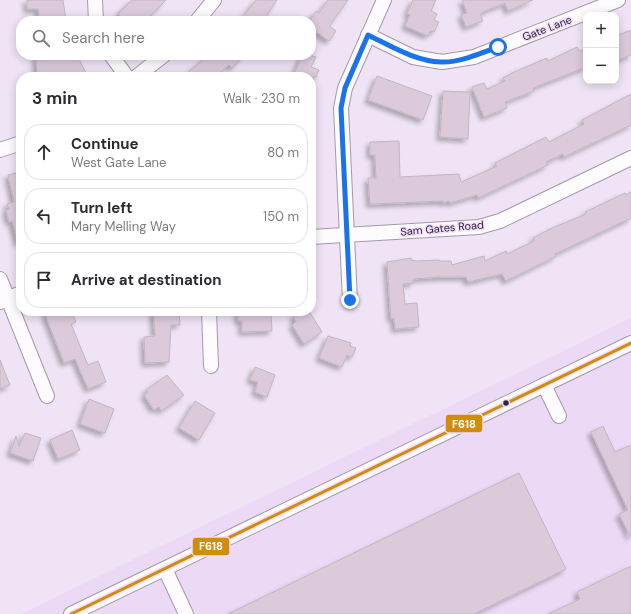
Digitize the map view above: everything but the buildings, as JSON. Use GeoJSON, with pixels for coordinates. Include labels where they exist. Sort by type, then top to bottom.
{"type":"FeatureCollection","features":[{"type":"Feature","properties":{"kind":"street"},"geometry":{"type":"LineString","coordinates":[[95,0],[96,16]]}},
{"type":"Feature","properties":{"kind":"street"},"geometry":{"type":"LineString","coordinates":[[201,16],[214,0]]}},
{"type":"Feature","properties":{"kind":"street"},"geometry":{"type":"LineString","coordinates":[[350,300],[341,108],[345,88],[384,0]]}},
{"type":"Feature","properties":{"kind":"street","name":"Gate Lane"},"geometry":{"type":"LineString","coordinates":[[368,35],[414,56],[442,62],[474,56],[617,0]]}},
{"type":"Feature","properties":{"kind":"street"},"geometry":{"type":"LineString","coordinates":[[115,60],[123,72]]}},
{"type":"Feature","properties":{"kind":"street"},"geometry":{"type":"LineString","coordinates":[[142,72],[158,60]]}},
{"type":"Feature","properties":{"kind":"street"},"geometry":{"type":"LineString","coordinates":[[0,150],[16,145]]}},
{"type":"Feature","properties":{"kind":"street","name":"Sam Gates Road"},"geometry":{"type":"LineString","coordinates":[[316,237],[479,227],[500,221],[631,158]]}},
{"type":"Feature","properties":{"kind":"street"},"geometry":{"type":"LineString","coordinates":[[0,279],[4,300],[47,396]]}},
{"type":"Feature","properties":{"kind":"street"},"geometry":{"type":"LineString","coordinates":[[4,300],[16,295]]}},
{"type":"Feature","properties":{"kind":"street"},"geometry":{"type":"LineString","coordinates":[[209,316],[211,366]]}},
{"type":"Feature","properties":{"kind":"street"},"geometry":{"type":"LineString","coordinates":[[72,614],[631,343]]}},
{"type":"Feature","properties":{"kind":"street"},"geometry":{"type":"LineString","coordinates":[[544,385],[559,416]]}},
{"type":"Feature","properties":{"kind":"street"},"geometry":{"type":"LineString","coordinates":[[165,569],[186,614]]}},
{"type":"Feature","properties":{"kind":"shaded area"},"geometry":{"type":"Polygon","coordinates":[[[631,318],[631,614],[21,614],[631,318]]]}},
{"type":"Feature","properties":{"kind":"transit line","name":"F618"},"geometry":{"type":"LineString","coordinates":[[71,614],[631,343]]}},
{"type":"Feature","properties":{"kind":"route"},"geometry":{"type":"LineString","coordinates":[[350,300],[341,108],[345,88],[368,35],[414,56],[442,62],[474,56],[498,47]]}}]}
